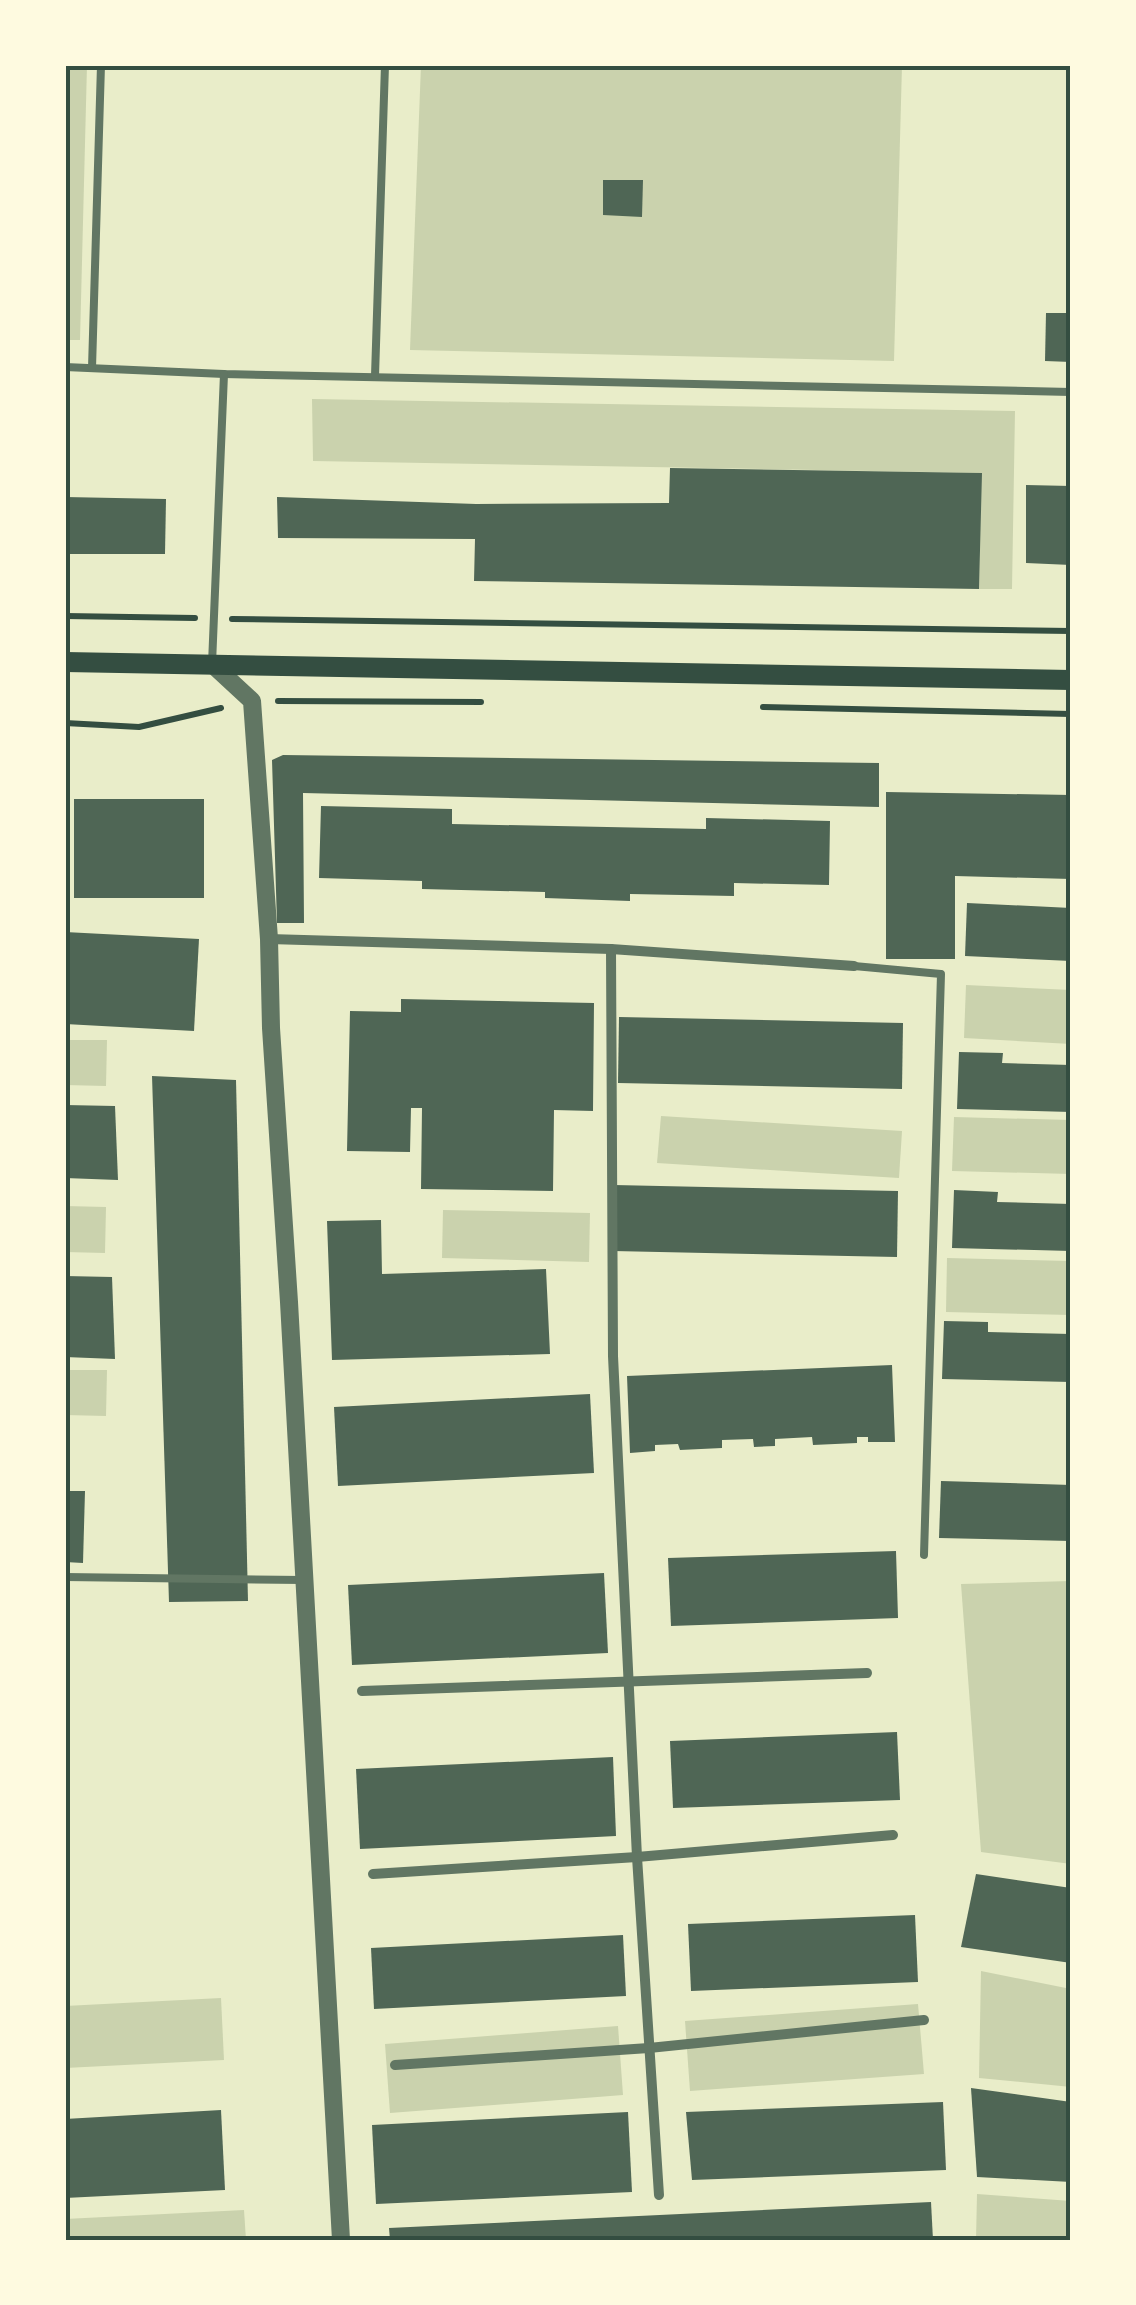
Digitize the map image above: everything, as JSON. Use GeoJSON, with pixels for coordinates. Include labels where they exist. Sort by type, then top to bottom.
{"type":"FeatureCollection","features":[{"type":"Feature","properties":{"kind":"main road"},"geometry":{"type":"LineString","coordinates":[[65,662],[1071,680]]}},
{"type":"Feature","properties":{"kind":"street"},"geometry":{"type":"LineString","coordinates":[[212,664],[252,700],[269,939],[341,2240]]}},
{"type":"Feature","properties":{"kind":"street"},"geometry":{"type":"LineString","coordinates":[[269,939],[611,949],[854,966]]}},
{"type":"Feature","properties":{"kind":"street"},"geometry":{"type":"LineString","coordinates":[[611,949],[613,1356],[636,1857],[659,2195]]}},
{"type":"Feature","properties":{"kind":"street"},"geometry":{"type":"LineString","coordinates":[[362,1692],[867,1673]]}},
{"type":"Feature","properties":{"kind":"street"},"geometry":{"type":"LineString","coordinates":[[373,1874],[893,1835]]}},
{"type":"Feature","properties":{"kind":"street"},"geometry":{"type":"LineString","coordinates":[[395,2065],[649,2048],[924,2020]]}},
{"type":"Feature","properties":{"kind":"lane"},"geometry":{"type":"LineString","coordinates":[[92,368],[101,65]]}},
{"type":"Feature","properties":{"kind":"lane"},"geometry":{"type":"LineString","coordinates":[[376,376],[385,65]]}},
{"type":"Feature","properties":{"kind":"lane"},"geometry":{"type":"LineString","coordinates":[[65,367],[224,374],[1071,392]]}},
{"type":"Feature","properties":{"kind":"lane"},"geometry":{"type":"LineString","coordinates":[[212,664],[224,374]]}},
{"type":"Feature","properties":{"kind":"lane"},"geometry":{"type":"LineString","coordinates":[[854,966],[942,974],[924,1556]]}},
{"type":"Feature","properties":{"kind":"lane"},"geometry":{"type":"LineString","coordinates":[[65,1577],[304,1580]]}},
{"type":"Feature","properties":{"kind":"path"},"geometry":{"type":"LineString","coordinates":[[65,616],[1071,631]]}},
{"type":"Feature","properties":{"kind":"path"},"geometry":{"type":"LineString","coordinates":[[65,723],[139,727],[252,700],[498,702]]}},
{"type":"Feature","properties":{"kind":"path"},"geometry":{"type":"LineString","coordinates":[[753,707],[1071,714]]}},
{"type":"Feature","properties":{"kind":"green space"},"geometry":{"type":"Polygon","coordinates":[[[65,65],[87,65],[80,340],[65,340],[65,65]]]}},
{"type":"Feature","properties":{"kind":"green space"},"geometry":{"type":"Polygon","coordinates":[[[421,65],[902,65],[894,361],[410,350],[421,65]]]}},
{"type":"Feature","properties":{"kind":"green space"},"geometry":{"type":"Polygon","coordinates":[[[312,399],[1015,411],[1012,589],[979,589],[981,473],[313,461],[312,399]]]}},
{"type":"Feature","properties":{"kind":"green space"},"geometry":{"type":"Polygon","coordinates":[[[966,985],[1071,990],[1071,1044],[964,1038],[966,985]]]}},
{"type":"Feature","properties":{"kind":"green space"},"geometry":{"type":"Polygon","coordinates":[[[65,1040],[107,1040],[106,1086],[65,1085],[65,1040]]]}},
{"type":"Feature","properties":{"kind":"green space"},"geometry":{"type":"Polygon","coordinates":[[[661,1116],[902,1131],[899,1178],[657,1163],[661,1116]]]}},
{"type":"Feature","properties":{"kind":"green space"},"geometry":{"type":"Polygon","coordinates":[[[954,1117],[1071,1120],[1071,1174],[952,1171],[954,1117]]]}},
{"type":"Feature","properties":{"kind":"green space"},"geometry":{"type":"Polygon","coordinates":[[[65,1206],[106,1207],[105,1253],[65,1252],[65,1206]]]}},
{"type":"Feature","properties":{"kind":"green space"},"geometry":{"type":"Polygon","coordinates":[[[443,1210],[590,1213],[589,1262],[442,1258],[443,1210]]]}},
{"type":"Feature","properties":{"kind":"green space"},"geometry":{"type":"Polygon","coordinates":[[[947,1258],[1071,1261],[1071,1315],[946,1312],[947,1258]]]}},
{"type":"Feature","properties":{"kind":"green space"},"geometry":{"type":"Polygon","coordinates":[[[65,1370],[107,1370],[106,1416],[65,1415],[65,1370]]]}},
{"type":"Feature","properties":{"kind":"green space"},"geometry":{"type":"Polygon","coordinates":[[[1071,1581],[1071,1864],[981,1852],[961,1584],[1071,1581]]]}},
{"type":"Feature","properties":{"kind":"green space"},"geometry":{"type":"Polygon","coordinates":[[[981,1971],[1071,1989],[1071,2087],[979,2078],[981,1971]]]}},
{"type":"Feature","properties":{"kind":"green space"},"geometry":{"type":"Polygon","coordinates":[[[221,1998],[224,2060],[65,2068],[65,2006],[221,1998]]]}},
{"type":"Feature","properties":{"kind":"green space"},"geometry":{"type":"Polygon","coordinates":[[[918,2004],[924,2074],[690,2091],[685,2021],[918,2004]]]}},
{"type":"Feature","properties":{"kind":"green space"},"geometry":{"type":"Polygon","coordinates":[[[618,2026],[623,2095],[390,2113],[385,2044],[618,2026]]]}},
{"type":"Feature","properties":{"kind":"green space"},"geometry":{"type":"Polygon","coordinates":[[[977,2194],[1071,2201],[1071,2240],[976,2240],[977,2194]]]}},
{"type":"Feature","properties":{"kind":"green space"},"geometry":{"type":"Polygon","coordinates":[[[244,2210],[246,2240],[65,2240],[65,2219],[244,2210]]]}},
{"type":"Feature","properties":{"kind":"building"},"geometry":{"type":"Polygon","coordinates":[[[603,180],[643,180],[642,217],[603,215],[603,180]]]}},
{"type":"Feature","properties":{"kind":"building"},"geometry":{"type":"Polygon","coordinates":[[[1046,313],[1071,313],[1071,362],[1045,361],[1046,313]]]}},
{"type":"Feature","properties":{"kind":"building"},"geometry":{"type":"Polygon","coordinates":[[[670,468],[982,473],[979,589],[474,581],[475,539],[278,538],[277,497],[476,504],[669,503],[670,468]]]}},
{"type":"Feature","properties":{"kind":"building"},"geometry":{"type":"Polygon","coordinates":[[[1026,485],[1071,486],[1071,565],[1026,563],[1026,485]]]}},
{"type":"Feature","properties":{"kind":"building"},"geometry":{"type":"Polygon","coordinates":[[[65,497],[166,499],[165,554],[65,554],[65,497]]]}},
{"type":"Feature","properties":{"kind":"building"},"geometry":{"type":"Polygon","coordinates":[[[283,755],[879,763],[879,807],[303,793],[304,923],[277,923],[272,760],[283,755]]]}},
{"type":"Feature","properties":{"kind":"building"},"geometry":{"type":"Polygon","coordinates":[[[886,792],[1071,795],[1071,879],[955,876],[955,959],[886,959],[886,792]]]}},
{"type":"Feature","properties":{"kind":"building"},"geometry":{"type":"Polygon","coordinates":[[[74,799],[204,799],[204,898],[74,898],[74,799]]]}},
{"type":"Feature","properties":{"kind":"building"},"geometry":{"type":"Polygon","coordinates":[[[321,806],[452,809],[452,824],[706,829],[706,818],[830,821],[829,885],[734,883],[734,896],[630,894],[630,901],[545,898],[545,892],[422,889],[422,881],[319,878],[321,806]]]}},
{"type":"Feature","properties":{"kind":"building"},"geometry":{"type":"Polygon","coordinates":[[[967,903],[1071,908],[1071,961],[965,956],[967,903]]]}},
{"type":"Feature","properties":{"kind":"building"},"geometry":{"type":"Polygon","coordinates":[[[65,932],[199,939],[194,1031],[65,1024],[65,932]]]}},
{"type":"Feature","properties":{"kind":"building"},"geometry":{"type":"Polygon","coordinates":[[[401,999],[594,1003],[593,1111],[554,1110],[553,1191],[421,1189],[422,1108],[411,1108],[410,1152],[347,1151],[350,1011],[401,1012],[401,999]]]}},
{"type":"Feature","properties":{"kind":"building"},"geometry":{"type":"Polygon","coordinates":[[[619,1017],[903,1023],[902,1089],[618,1083],[619,1017]]]}},
{"type":"Feature","properties":{"kind":"building"},"geometry":{"type":"Polygon","coordinates":[[[959,1052],[1003,1053],[1002,1063],[1071,1065],[1071,1112],[957,1109],[959,1052]]]}},
{"type":"Feature","properties":{"kind":"building"},"geometry":{"type":"Polygon","coordinates":[[[152,1076],[236,1080],[248,1601],[169,1602],[152,1076]]]}},
{"type":"Feature","properties":{"kind":"building"},"geometry":{"type":"Polygon","coordinates":[[[65,1105],[115,1106],[118,1180],[65,1178],[65,1105]]]}},
{"type":"Feature","properties":{"kind":"building"},"geometry":{"type":"Polygon","coordinates":[[[614,1185],[898,1191],[897,1257],[613,1251],[614,1185]]]}},
{"type":"Feature","properties":{"kind":"building"},"geometry":{"type":"Polygon","coordinates":[[[954,1190],[998,1192],[997,1202],[1071,1204],[1071,1251],[952,1248],[954,1190]]]}},
{"type":"Feature","properties":{"kind":"building"},"geometry":{"type":"Polygon","coordinates":[[[381,1220],[382,1274],[546,1269],[550,1354],[332,1360],[327,1221],[381,1220]]]}},
{"type":"Feature","properties":{"kind":"building"},"geometry":{"type":"Polygon","coordinates":[[[65,1276],[112,1277],[115,1359],[65,1357],[65,1276]]]}},
{"type":"Feature","properties":{"kind":"building"},"geometry":{"type":"Polygon","coordinates":[[[944,1321],[988,1322],[988,1332],[1071,1334],[1071,1382],[942,1379],[944,1321]]]}},
{"type":"Feature","properties":{"kind":"building"},"geometry":{"type":"Polygon","coordinates":[[[892,1365],[895,1442],[868,1442],[868,1437],[857,1437],[857,1443],[813,1445],[812,1437],[775,1439],[775,1446],[754,1447],[753,1439],[722,1440],[722,1448],[680,1450],[678,1444],[655,1445],[655,1451],[630,1453],[627,1376],[892,1365]]]}},
{"type":"Feature","properties":{"kind":"building"},"geometry":{"type":"Polygon","coordinates":[[[590,1394],[594,1473],[338,1486],[334,1407],[590,1394]]]}},
{"type":"Feature","properties":{"kind":"building"},"geometry":{"type":"Polygon","coordinates":[[[941,1481],[1071,1485],[1071,1541],[939,1538],[941,1481]]]}},
{"type":"Feature","properties":{"kind":"building"},"geometry":{"type":"Polygon","coordinates":[[[65,1491],[85,1491],[83,1563],[65,1562],[65,1491]]]}},
{"type":"Feature","properties":{"kind":"building"},"geometry":{"type":"Polygon","coordinates":[[[896,1551],[898,1618],[671,1626],[668,1558],[896,1551]]]}},
{"type":"Feature","properties":{"kind":"building"},"geometry":{"type":"Polygon","coordinates":[[[604,1573],[608,1653],[352,1665],[348,1585],[604,1573]]]}},
{"type":"Feature","properties":{"kind":"building"},"geometry":{"type":"Polygon","coordinates":[[[897,1732],[900,1800],[673,1808],[670,1741],[897,1732]]]}},
{"type":"Feature","properties":{"kind":"building"},"geometry":{"type":"Polygon","coordinates":[[[613,1757],[616,1836],[360,1849],[356,1769],[613,1757]]]}},
{"type":"Feature","properties":{"kind":"building"},"geometry":{"type":"Polygon","coordinates":[[[976,1874],[1071,1888],[1071,1963],[961,1947],[976,1874]]]}},
{"type":"Feature","properties":{"kind":"building"},"geometry":{"type":"Polygon","coordinates":[[[915,1915],[918,1982],[691,1991],[688,1924],[915,1915]]]}},
{"type":"Feature","properties":{"kind":"building"},"geometry":{"type":"Polygon","coordinates":[[[623,1935],[626,1996],[374,2009],[371,1948],[623,1935]]]}},
{"type":"Feature","properties":{"kind":"building"},"geometry":{"type":"Polygon","coordinates":[[[971,2088],[1071,2102],[1071,2182],[977,2177],[971,2088]]]}},
{"type":"Feature","properties":{"kind":"building"},"geometry":{"type":"Polygon","coordinates":[[[943,2102],[946,2170],[692,2180],[686,2112],[943,2102]]]}},
{"type":"Feature","properties":{"kind":"building"},"geometry":{"type":"Polygon","coordinates":[[[221,2110],[225,2190],[65,2198],[65,2119],[221,2110]]]}},
{"type":"Feature","properties":{"kind":"building"},"geometry":{"type":"Polygon","coordinates":[[[628,2112],[632,2192],[376,2204],[372,2125],[628,2112]]]}},
{"type":"Feature","properties":{"kind":"building"},"geometry":{"type":"Polygon","coordinates":[[[931,2202],[933,2240],[390,2240],[389,2228],[931,2202]]]}}]}
